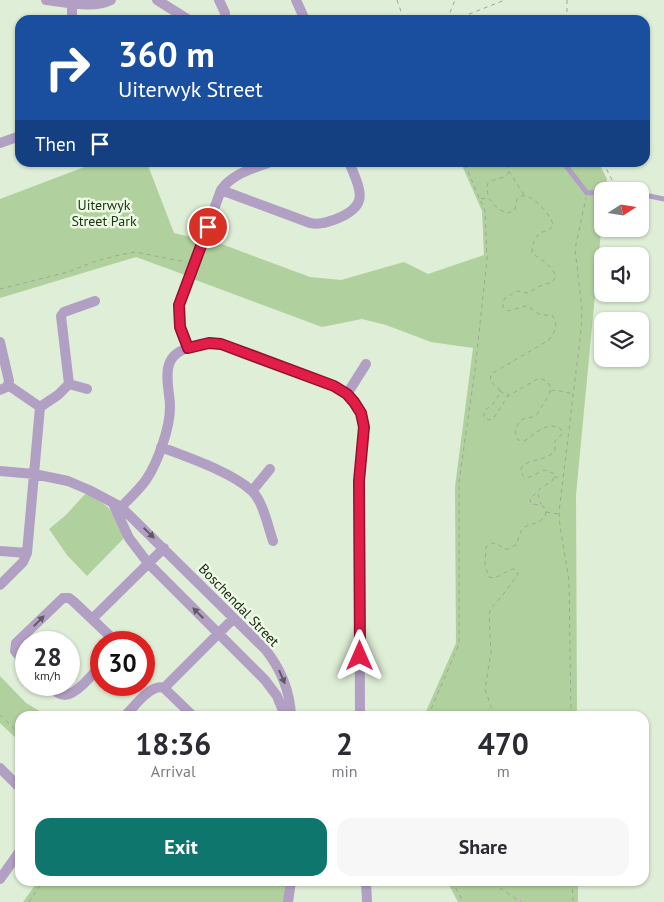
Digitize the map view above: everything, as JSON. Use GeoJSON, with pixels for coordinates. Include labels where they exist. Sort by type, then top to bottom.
{"type":"FeatureCollection","features":[{"type":"Feature","properties":{"kind":"street"},"geometry":{"type":"LineString","coordinates":[[46,0],[98,4],[111,0]]}},
{"type":"Feature","properties":{"kind":"street"},"geometry":{"type":"LineString","coordinates":[[157,0],[178,15]]}},
{"type":"Feature","properties":{"kind":"street"},"geometry":{"type":"LineString","coordinates":[[219,0],[225,15]]}},
{"type":"Feature","properties":{"kind":"street"},"geometry":{"type":"LineString","coordinates":[[296,0],[303,15]]}},
{"type":"Feature","properties":{"kind":"street"},"geometry":{"type":"LineString","coordinates":[[72,3],[72,15]]}},
{"type":"Feature","properties":{"kind":"street"},"geometry":{"type":"LineString","coordinates":[[0,143],[15,138]]}},
{"type":"Feature","properties":{"kind":"street"},"geometry":{"type":"LineString","coordinates":[[188,348],[180,327],[179,305],[221,190],[236,175],[257,167]]}},
{"type":"Feature","properties":{"kind":"street"},"geometry":{"type":"LineString","coordinates":[[221,190],[310,223],[324,223],[351,212],[359,201],[359,186],[351,167]]}},
{"type":"Feature","properties":{"kind":"street"},"geometry":{"type":"LineString","coordinates":[[69,384],[61,316],[64,312],[95,301]]}},
{"type":"Feature","properties":{"kind":"street"},"geometry":{"type":"LineString","coordinates":[[0,342],[9,380],[4,387],[40,407]]}},
{"type":"Feature","properties":{"kind":"street"},"geometry":{"type":"LineString","coordinates":[[283,711],[272,688],[148,563],[130,538],[117,507],[146,479],[161,448],[170,414],[169,364],[177,352],[209,343],[221,344],[334,386],[347,394],[358,407],[364,427],[359,481],[360,711]]}},
{"type":"Feature","properties":{"kind":"street"},"geometry":{"type":"LineString","coordinates":[[347,394],[366,364]]}},
{"type":"Feature","properties":{"kind":"street"},"geometry":{"type":"LineString","coordinates":[[69,384],[86,389]]}},
{"type":"Feature","properties":{"kind":"street"},"geometry":{"type":"LineString","coordinates":[[40,407],[58,395],[69,384]]}},
{"type":"Feature","properties":{"kind":"street"},"geometry":{"type":"LineString","coordinates":[[0,585],[23,562],[27,553],[40,407]]}},
{"type":"Feature","properties":{"kind":"street"},"geometry":{"type":"LineString","coordinates":[[161,448],[224,473],[252,491],[261,505],[273,541]]}},
{"type":"Feature","properties":{"kind":"street"},"geometry":{"type":"LineString","coordinates":[[252,491],[270,469]]}},
{"type":"Feature","properties":{"kind":"street","name":"Boschendal Street"},"geometry":{"type":"LineString","coordinates":[[0,471],[34,474],[68,481],[89,490],[117,507],[164,548],[265,649],[276,665],[288,693],[290,711]]}},
{"type":"Feature","properties":{"kind":"street"},"geometry":{"type":"LineString","coordinates":[[92,619],[164,548]]}},
{"type":"Feature","properties":{"kind":"street"},"geometry":{"type":"LineString","coordinates":[[0,551],[27,553]]}},
{"type":"Feature","properties":{"kind":"street"},"geometry":{"type":"LineString","coordinates":[[28,631],[59,601],[63,598],[70,598],[105,631]]}},
{"type":"Feature","properties":{"kind":"street"},"geometry":{"type":"LineString","coordinates":[[164,688],[234,618]]}},
{"type":"Feature","properties":{"kind":"street"},"geometry":{"type":"LineString","coordinates":[[80,686],[90,676]]}},
{"type":"Feature","properties":{"kind":"street"},"geometry":{"type":"LineString","coordinates":[[131,711],[156,686],[164,688],[188,711]]}},
{"type":"Feature","properties":{"kind":"street"},"geometry":{"type":"LineString","coordinates":[[0,768],[15,783]]}},
{"type":"Feature","properties":{"kind":"street"},"geometry":{"type":"LineString","coordinates":[[0,879],[15,858]]}},
{"type":"Feature","properties":{"kind":"street"},"geometry":{"type":"LineString","coordinates":[[288,902],[290,886]]}},
{"type":"Feature","properties":{"kind":"street"},"geometry":{"type":"LineString","coordinates":[[366,886],[367,902]]}},
{"type":"Feature","properties":{"kind":"lane"},"geometry":{"type":"LineString","coordinates":[[567,167],[587,193],[594,192]]}},
{"type":"Feature","properties":{"kind":"lane"},"geometry":{"type":"LineString","coordinates":[[649,196],[664,199]]}},
{"type":"Feature","properties":{"kind":"path"},"geometry":{"type":"LineString","coordinates":[[397,0],[402,15]]}},
{"type":"Feature","properties":{"kind":"path"},"geometry":{"type":"LineString","coordinates":[[449,15],[455,0]]}},
{"type":"Feature","properties":{"kind":"path"},"geometry":{"type":"LineString","coordinates":[[467,15],[505,0]]}},
{"type":"Feature","properties":{"kind":"path"},"geometry":{"type":"LineString","coordinates":[[567,15],[568,0]]}},
{"type":"Feature","properties":{"kind":"path"},"geometry":{"type":"LineString","coordinates":[[430,711],[459,644],[459,482],[475,370],[487,259],[485,211],[466,167]]}},
{"type":"Feature","properties":{"kind":"path"},"geometry":{"type":"LineString","coordinates":[[508,167],[523,194],[532,197],[552,222],[551,228],[539,233],[532,250],[534,255],[543,261],[556,277],[552,282],[528,293],[516,291],[505,298],[503,304],[508,311],[516,310],[522,306],[529,307],[539,314],[553,316],[556,325],[549,340],[490,374],[490,382],[506,395],[510,394]]}},
{"type":"Feature","properties":{"kind":"path"},"geometry":{"type":"LineString","coordinates":[[606,167],[613,182]]}},
{"type":"Feature","properties":{"kind":"path"},"geometry":{"type":"LineString","coordinates":[[509,171],[503,178],[488,183],[487,191],[490,200],[498,209],[508,214],[515,210],[517,200],[526,196]]}},
{"type":"Feature","properties":{"kind":"path"},"geometry":{"type":"LineString","coordinates":[[571,711],[569,580],[559,514],[570,431],[582,310],[575,249],[587,193]]}},
{"type":"Feature","properties":{"kind":"path"},"geometry":{"type":"LineString","coordinates":[[479,198],[490,200]]}},
{"type":"Feature","properties":{"kind":"path"},"geometry":{"type":"LineString","coordinates":[[0,289],[68,272],[93,262],[135,252],[194,263]]}},
{"type":"Feature","properties":{"kind":"path"},"geometry":{"type":"LineString","coordinates":[[499,390],[500,393],[494,403],[484,411],[486,419],[493,419],[510,394],[539,378],[549,383],[550,391],[538,413],[521,421],[515,433],[518,440],[524,441],[546,427],[556,426],[563,432],[570,431]]}},
{"type":"Feature","properties":{"kind":"path"},"geometry":{"type":"LineString","coordinates":[[550,391],[555,390],[574,394]]}},
{"type":"Feature","properties":{"kind":"path"},"geometry":{"type":"LineString","coordinates":[[554,477],[553,473],[544,470],[528,478],[521,472],[521,468],[527,462],[543,460],[553,454],[555,451],[555,441],[563,432]]}},
{"type":"Feature","properties":{"kind":"path"},"geometry":{"type":"LineString","coordinates":[[554,477],[563,478]]}},
{"type":"Feature","properties":{"kind":"path"},"geometry":{"type":"LineString","coordinates":[[543,506],[533,505],[529,502],[531,496],[550,483],[554,477]]}},
{"type":"Feature","properties":{"kind":"path"},"geometry":{"type":"LineString","coordinates":[[539,490],[538,496],[546,512],[559,514]]}},
{"type":"Feature","properties":{"kind":"path"},"geometry":{"type":"LineString","coordinates":[[492,711],[485,689],[490,652],[489,614],[491,608],[518,574],[515,569],[510,569],[498,577],[489,577],[485,566],[486,547],[493,542],[505,549],[515,546],[522,528],[542,520],[546,512]]}},
{"type":"Feature","properties":{"kind":"path"},"geometry":{"type":"LineString","coordinates":[[0,715],[15,729]]}},
{"type":"Feature","properties":{"kind":"path"},"geometry":{"type":"LineString","coordinates":[[29,902],[40,886]]}},
{"type":"Feature","properties":{"kind":"path"},"geometry":{"type":"LineString","coordinates":[[455,886],[461,902]]}},
{"type":"Feature","properties":{"kind":"path"},"geometry":{"type":"LineString","coordinates":[[499,886],[521,902]]}},
{"type":"Feature","properties":{"kind":"path"},"geometry":{"type":"LineString","coordinates":[[572,886],[573,902]]}},
{"type":"Feature","properties":{"kind":"green space","name":"Uiterwyk Street Park"},"geometry":{"type":"Polygon","coordinates":[[[84,167],[149,167],[174,233],[199,239],[185,275],[136,257],[0,298],[0,199],[84,167]]]}},
{"type":"Feature","properties":{"kind":"green space"},"geometry":{"type":"Polygon","coordinates":[[[463,167],[601,167],[607,179],[606,182],[594,182],[594,238],[600,238],[600,247],[594,247],[594,302],[576,495],[577,711],[426,711],[456,643],[455,487],[473,348],[431,342],[386,325],[362,319],[322,327],[193,279],[208,239],[310,277],[341,280],[404,262],[428,274],[484,255],[482,211],[463,167]]]}},
{"type":"Feature","properties":{"kind":"green space"},"geometry":{"type":"Polygon","coordinates":[[[86,493],[110,510],[126,536],[87,576],[67,555],[49,529],[66,515],[86,493]]]}},
{"type":"Feature","properties":{"kind":"green space"},"geometry":{"type":"Polygon","coordinates":[[[0,676],[15,692],[15,696],[19,696],[26,703],[40,711],[15,711],[15,737],[0,723],[0,676]]]}},
{"type":"Feature","properties":{"kind":"green space"},"geometry":{"type":"Polygon","coordinates":[[[34,886],[286,886],[284,902],[23,902],[34,886]]]}},
{"type":"Feature","properties":{"kind":"green space"},"geometry":{"type":"Polygon","coordinates":[[[450,886],[578,886],[578,902],[458,902],[450,886]]]}},
{"type":"Feature","properties":{"kind":"route"},"geometry":{"type":"LineString","coordinates":[[208,227],[179,305],[180,327],[188,348],[209,343],[221,344],[334,386],[350,398],[361,413],[364,434],[359,481],[360,656]]}}]}
